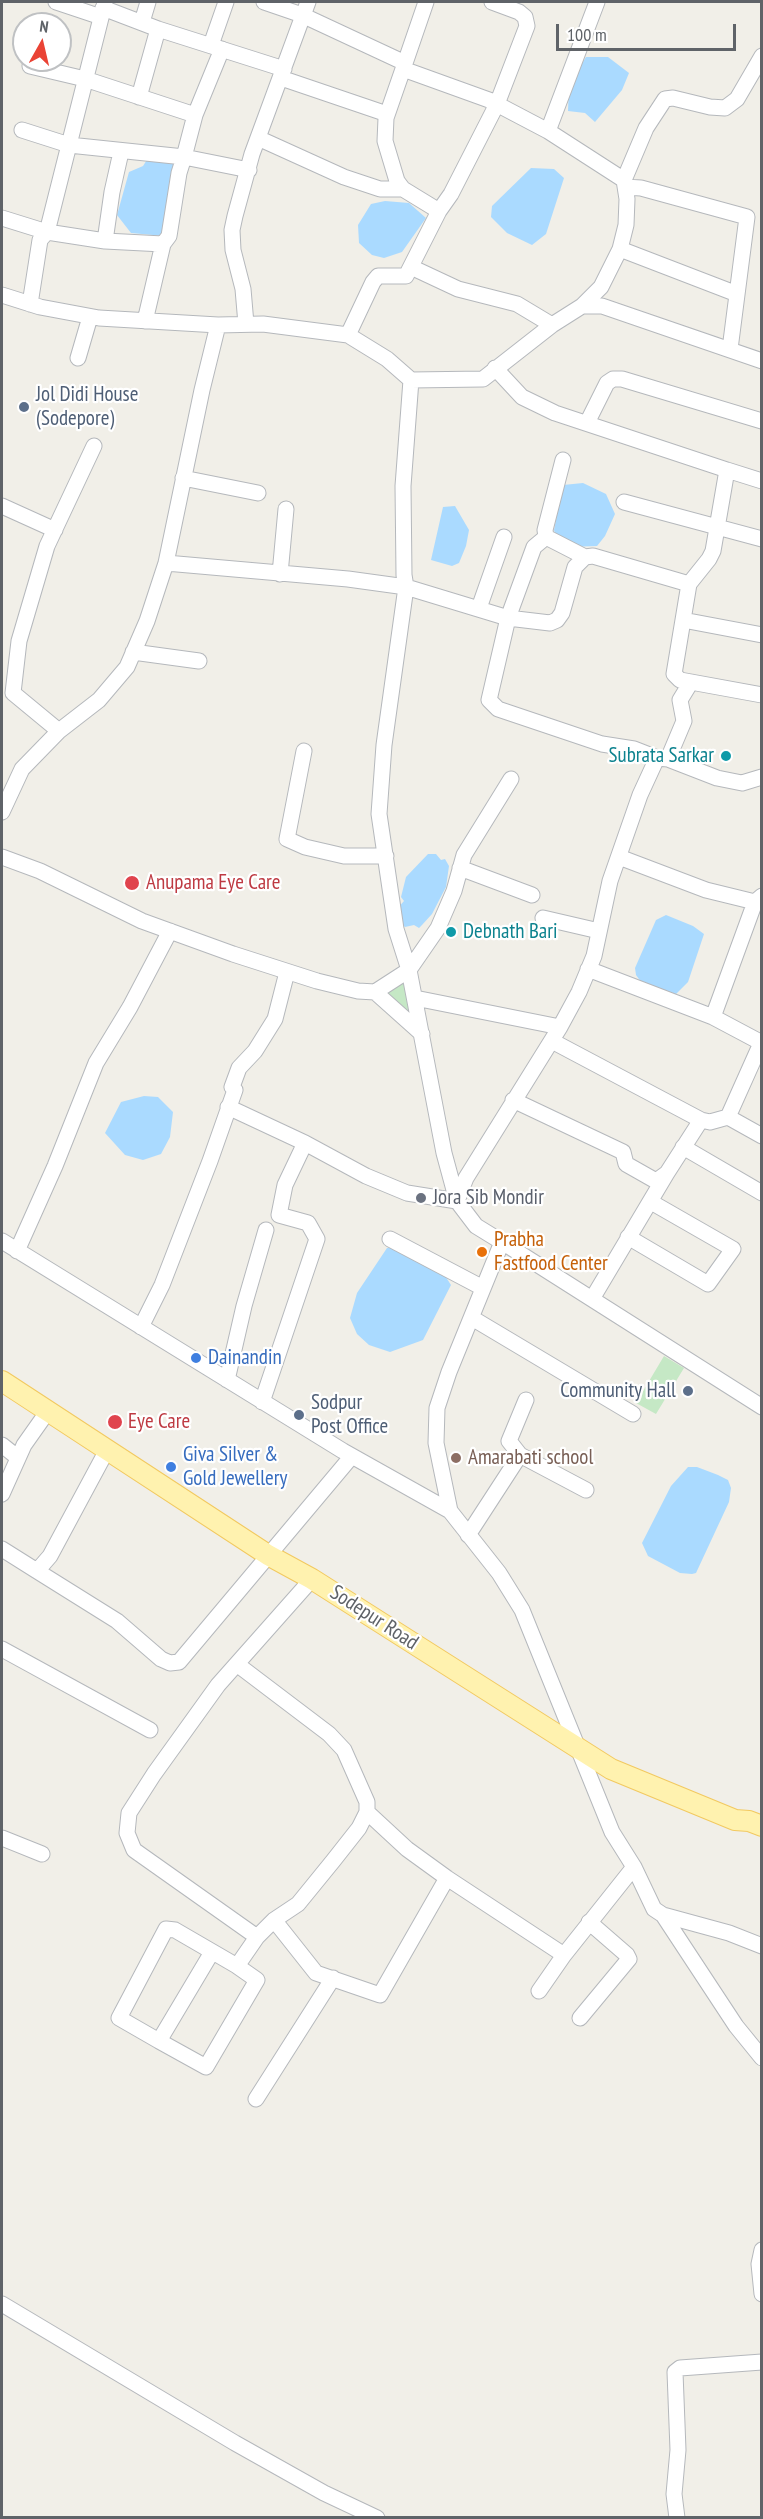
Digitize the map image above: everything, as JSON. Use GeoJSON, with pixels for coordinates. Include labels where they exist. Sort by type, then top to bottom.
{"type":"FeatureCollection","features":[{"type":"Feature","properties":{"kind":"main road","name":"Sodepur Road"},"geometry":{"type":"LineString","coordinates":[[2,1384],[48,1411],[268,1555],[312,1579],[611,1769],[735,1820],[749,1821],[762,1827]]}},
{"type":"Feature","properties":{"kind":"main road"},"geometry":{"type":"LineString","coordinates":[[735,1820],[738,1830],[762,1840]]}},
{"type":"Feature","properties":{"kind":"street"},"geometry":{"type":"LineString","coordinates":[[56,2],[103,9],[216,47],[387,114]]}},
{"type":"Feature","properties":{"kind":"street"},"geometry":{"type":"LineString","coordinates":[[142,22],[148,2]]}},
{"type":"Feature","properties":{"kind":"street"},"geometry":{"type":"LineString","coordinates":[[145,321],[163,244],[170,236],[179,173],[216,47],[226,2]]}},
{"type":"Feature","properties":{"kind":"street"},"geometry":{"type":"LineString","coordinates":[[264,2],[305,8],[404,66],[497,104],[548,130],[625,183],[747,217],[730,349]]}},
{"type":"Feature","properties":{"kind":"street"},"geometry":{"type":"LineString","coordinates":[[424,2],[387,114],[384,141],[397,182],[403,189],[439,212]]}},
{"type":"Feature","properties":{"kind":"street"},"geometry":{"type":"LineString","coordinates":[[348,335],[378,276],[385,274],[406,276],[497,104],[527,26],[525,17],[519,12],[492,2]]}},
{"type":"Feature","properties":{"kind":"street"},"geometry":{"type":"LineString","coordinates":[[548,130],[597,2]]}},
{"type":"Feature","properties":{"kind":"street"},"geometry":{"type":"LineString","coordinates":[[246,324],[243,289],[233,250],[232,230],[258,138],[305,8]]}},
{"type":"Feature","properties":{"kind":"street"},"geometry":{"type":"LineString","coordinates":[[30,304],[40,240],[47,232],[103,9]]}},
{"type":"Feature","properties":{"kind":"street"},"geometry":{"type":"LineString","coordinates":[[140,97],[158,29]]}},
{"type":"Feature","properties":{"kind":"street"},"geometry":{"type":"LineString","coordinates":[[2,294],[30,304],[90,317],[218,325],[263,324],[348,335],[387,359],[411,380],[483,379],[552,325],[582,306],[601,286],[620,249],[626,225],[625,183],[646,128],[665,99],[673,98],[710,107],[725,108],[737,99],[762,56]]}},
{"type":"Feature","properties":{"kind":"street"},"geometry":{"type":"LineString","coordinates":[[55,72],[85,79],[195,115]]}},
{"type":"Feature","properties":{"kind":"street"},"geometry":{"type":"LineString","coordinates":[[22,130],[69,145],[184,158],[249,170]]}},
{"type":"Feature","properties":{"kind":"street"},"geometry":{"type":"LineString","coordinates":[[258,138],[344,177],[380,189],[403,189]]}},
{"type":"Feature","properties":{"kind":"street"},"geometry":{"type":"LineString","coordinates":[[105,241],[121,152]]}},
{"type":"Feature","properties":{"kind":"street"},"geometry":{"type":"LineString","coordinates":[[2,218],[47,232],[105,241],[163,244]]}},
{"type":"Feature","properties":{"kind":"street"},"geometry":{"type":"LineString","coordinates":[[620,249],[737,294]]}},
{"type":"Feature","properties":{"kind":"street"},"geometry":{"type":"LineString","coordinates":[[411,267],[458,289],[517,303],[552,325]]}},
{"type":"Feature","properties":{"kind":"street"},"geometry":{"type":"LineString","coordinates":[[582,306],[602,306],[762,361]]}},
{"type":"Feature","properties":{"kind":"street"},"geometry":{"type":"LineString","coordinates":[[78,358],[90,317]]}},
{"type":"Feature","properties":{"kind":"street"},"geometry":{"type":"LineString","coordinates":[[2,812],[22,769],[59,731],[99,700],[127,667],[134,652],[166,563],[218,325]]}},
{"type":"Feature","properties":{"kind":"street"},"geometry":{"type":"LineString","coordinates":[[495,368],[522,397],[555,413],[727,470],[761,479]]}},
{"type":"Feature","properties":{"kind":"street"},"geometry":{"type":"LineString","coordinates":[[587,423],[607,383],[613,379],[622,379],[762,420]]}},
{"type":"Feature","properties":{"kind":"street"},"geometry":{"type":"LineString","coordinates":[[411,380],[403,486],[406,587],[384,745],[379,814],[396,929],[409,970],[444,1153],[457,1201],[476,1226],[762,1407]]}},
{"type":"Feature","properties":{"kind":"street"},"geometry":{"type":"LineString","coordinates":[[59,731],[13,693],[19,641],[47,546],[94,446]]}},
{"type":"Feature","properties":{"kind":"street"},"geometry":{"type":"LineString","coordinates":[[546,537],[545,530],[563,460]]}},
{"type":"Feature","properties":{"kind":"street"},"geometry":{"type":"LineString","coordinates":[[727,470],[709,560],[689,584],[674,674],[680,680],[762,695]]}},
{"type":"Feature","properties":{"kind":"street"},"geometry":{"type":"LineString","coordinates":[[183,478],[258,493]]}},
{"type":"Feature","properties":{"kind":"street"},"geometry":{"type":"LineString","coordinates":[[624,502],[762,539]]}},
{"type":"Feature","properties":{"kind":"street"},"geometry":{"type":"LineString","coordinates":[[2,506],[55,530]]}},
{"type":"Feature","properties":{"kind":"street"},"geometry":{"type":"LineString","coordinates":[[280,574],[286,509]]}},
{"type":"Feature","properties":{"kind":"street"},"geometry":{"type":"LineString","coordinates":[[479,608],[504,537]]}},
{"type":"Feature","properties":{"kind":"street"},"geometry":{"type":"LineString","coordinates":[[546,537],[585,557],[593,556],[689,584]]}},
{"type":"Feature","properties":{"kind":"street"},"geometry":{"type":"LineString","coordinates":[[546,537],[534,548],[508,618],[496,661],[489,700],[498,709],[602,744],[634,748],[717,778],[742,783],[762,777]]}},
{"type":"Feature","properties":{"kind":"street"},"geometry":{"type":"LineString","coordinates":[[166,563],[406,587],[508,618],[550,622],[557,620],[562,613],[575,567],[585,557]]}},
{"type":"Feature","properties":{"kind":"street"},"geometry":{"type":"LineString","coordinates":[[683,620],[762,634]]}},
{"type":"Feature","properties":{"kind":"street"},"geometry":{"type":"LineString","coordinates":[[134,652],[199,661]]}},
{"type":"Feature","properties":{"kind":"street"},"geometry":{"type":"LineString","coordinates":[[457,1201],[466,1178],[560,1028],[579,992],[599,930],[610,881],[640,795],[684,721],[680,700],[691,682]]}},
{"type":"Feature","properties":{"kind":"street"},"geometry":{"type":"LineString","coordinates":[[304,751],[287,839],[305,847],[344,856],[386,856]]}},
{"type":"Feature","properties":{"kind":"street"},"geometry":{"type":"LineString","coordinates":[[2,857],[40,872],[142,921],[286,972],[358,991],[375,992],[409,970],[438,928],[454,891],[464,855],[511,779]]}},
{"type":"Feature","properties":{"kind":"street"},"geometry":{"type":"LineString","coordinates":[[620,857],[706,890],[758,899],[713,1017]]}},
{"type":"Feature","properties":{"kind":"street"},"geometry":{"type":"LineString","coordinates":[[460,868],[532,895]]}},
{"type":"Feature","properties":{"kind":"street"},"geometry":{"type":"LineString","coordinates":[[543,918],[599,930]]}},
{"type":"Feature","properties":{"kind":"street"},"geometry":{"type":"LineString","coordinates":[[17,1251],[96,1063],[130,1007],[170,931]]}},
{"type":"Feature","properties":{"kind":"street"},"geometry":{"type":"LineString","coordinates":[[588,969],[713,1017],[761,1042],[728,1117]]}},
{"type":"Feature","properties":{"kind":"street"},"geometry":{"type":"LineString","coordinates":[[141,1327],[162,1285],[228,1107],[239,1068],[255,1051],[275,1019],[286,972]]}},
{"type":"Feature","properties":{"kind":"street"},"geometry":{"type":"LineString","coordinates":[[375,992],[422,1034]]}},
{"type":"Feature","properties":{"kind":"street"},"geometry":{"type":"LineString","coordinates":[[415,998],[560,1028]]}},
{"type":"Feature","properties":{"kind":"street"},"geometry":{"type":"LineString","coordinates":[[552,1041],[701,1120],[710,1122],[728,1117],[762,1136]]}},
{"type":"Feature","properties":{"kind":"street"},"geometry":{"type":"LineString","coordinates":[[513,1100],[623,1152],[626,1164],[656,1180],[667,1173]]}},
{"type":"Feature","properties":{"kind":"street"},"geometry":{"type":"LineString","coordinates":[[228,1107],[305,1143],[366,1176],[407,1192],[457,1201]]}},
{"type":"Feature","properties":{"kind":"street"},"geometry":{"type":"LineString","coordinates":[[592,1299],[628,1236],[701,1120]]}},
{"type":"Feature","properties":{"kind":"street"},"geometry":{"type":"LineString","coordinates":[[262,1402],[317,1239],[308,1223],[279,1215],[285,1185],[305,1143]]}},
{"type":"Feature","properties":{"kind":"street"},"geometry":{"type":"LineString","coordinates":[[683,1147],[762,1193]]}},
{"type":"Feature","properties":{"kind":"street"},"geometry":{"type":"LineString","coordinates":[[628,1236],[708,1284],[733,1249],[651,1202]]}},
{"type":"Feature","properties":{"kind":"street"},"geometry":{"type":"LineString","coordinates":[[226,1380],[266,1230]]}},
{"type":"Feature","properties":{"kind":"street"},"geometry":{"type":"LineString","coordinates":[[390,1239],[483,1288]]}},
{"type":"Feature","properties":{"kind":"street"},"geometry":{"type":"LineString","coordinates":[[2,1241],[262,1402],[450,1511],[499,1573],[522,1610],[612,1832],[634,1867],[654,1909],[663,1915],[729,1933],[762,1946]]}},
{"type":"Feature","properties":{"kind":"street"},"geometry":{"type":"LineString","coordinates":[[450,1511],[436,1443],[437,1408],[502,1242]]}},
{"type":"Feature","properties":{"kind":"street"},"geometry":{"type":"LineString","coordinates":[[472,1318],[633,1414]]}},
{"type":"Feature","properties":{"kind":"street"},"geometry":{"type":"LineString","coordinates":[[526,1400],[508,1441],[520,1455],[586,1490]]}},
{"type":"Feature","properties":{"kind":"street"},"geometry":{"type":"LineString","coordinates":[[2,1494],[17,1457],[48,1411]]}},
{"type":"Feature","properties":{"kind":"street"},"geometry":{"type":"LineString","coordinates":[[2,1445],[17,1457]]}},
{"type":"Feature","properties":{"kind":"street"},"geometry":{"type":"LineString","coordinates":[[37,1571],[50,1556],[107,1450]]}},
{"type":"Feature","properties":{"kind":"street"},"geometry":{"type":"LineString","coordinates":[[468,1535],[520,1455]]}},
{"type":"Feature","properties":{"kind":"street"},"geometry":{"type":"LineString","coordinates":[[2,1550],[117,1621],[161,1659],[170,1664],[178,1662],[352,1456]]}},
{"type":"Feature","properties":{"kind":"street"},"geometry":{"type":"LineString","coordinates":[[257,1937],[134,1850],[127,1833],[129,1813],[218,1685],[312,1579]]}},
{"type":"Feature","properties":{"kind":"street"},"geometry":{"type":"LineString","coordinates":[[2,1649],[150,1730]]}},
{"type":"Feature","properties":{"kind":"street"},"geometry":{"type":"LineString","coordinates":[[237,1966],[257,1937],[274,1920],[298,1904],[359,1828],[367,1812],[367,1802],[344,1750],[329,1734],[238,1665]]}},
{"type":"Feature","properties":{"kind":"street"},"geometry":{"type":"LineString","coordinates":[[367,1812],[407,1849],[564,1955]]}},
{"type":"Feature","properties":{"kind":"street"},"geometry":{"type":"LineString","coordinates":[[2,1838],[42,1854]]}},
{"type":"Feature","properties":{"kind":"street"},"geometry":{"type":"LineString","coordinates":[[539,1991],[589,1922],[634,1867]]}},
{"type":"Feature","properties":{"kind":"street"},"geometry":{"type":"LineString","coordinates":[[274,1920],[316,1973],[380,1995],[447,1878]]}},
{"type":"Feature","properties":{"kind":"street"},"geometry":{"type":"LineString","coordinates":[[663,1915],[736,2026],[762,2058]]}},
{"type":"Feature","properties":{"kind":"street"},"geometry":{"type":"LineString","coordinates":[[580,2018],[628,1959],[627,1955],[589,1922]]}},
{"type":"Feature","properties":{"kind":"street"},"geometry":{"type":"LineString","coordinates":[[166,1929],[175,1930],[237,1966],[257,1980],[206,2067],[119,2018],[166,1929]]}},
{"type":"Feature","properties":{"kind":"street"},"geometry":{"type":"LineString","coordinates":[[159,2041],[212,1952]]}},
{"type":"Feature","properties":{"kind":"street"},"geometry":{"type":"LineString","coordinates":[[256,2099],[333,1978]]}},
{"type":"Feature","properties":{"kind":"street"},"geometry":{"type":"LineString","coordinates":[[762,2250],[759,2264],[762,2294]]}},
{"type":"Feature","properties":{"kind":"street"},"geometry":{"type":"LineString","coordinates":[[2,2304],[235,2443],[324,2493],[377,2517]]}},
{"type":"Feature","properties":{"kind":"street"},"geometry":{"type":"LineString","coordinates":[[677,2517],[674,2494],[678,2450],[675,2372],[680,2368],[762,2362]]}},
{"type":"Feature","properties":{"kind":"green space"},"geometry":{"type":"Polygon","coordinates":[[[409,973],[418,1024],[381,993],[409,973]]]}},
{"type":"Feature","properties":{"kind":"green space"},"geometry":{"type":"Polygon","coordinates":[[[664,1356],[684,1368],[656,1414],[636,1403],[664,1356]]]}},
{"type":"Feature","properties":{"kind":"water"},"geometry":{"type":"Polygon","coordinates":[[[586,57],[608,57],[629,73],[622,90],[595,122],[585,113],[568,111],[569,84],[586,57]]]}},
{"type":"Feature","properties":{"kind":"water"},"geometry":{"type":"Polygon","coordinates":[[[150,155],[181,159],[164,236],[131,233],[117,215],[129,172],[143,166],[150,155]]]}},
{"type":"Feature","properties":{"kind":"water"},"geometry":{"type":"Polygon","coordinates":[[[531,168],[554,169],[564,178],[546,234],[532,245],[507,233],[491,217],[492,206],[531,168]]]}},
{"type":"Feature","properties":{"kind":"water"},"geometry":{"type":"Polygon","coordinates":[[[385,201],[409,203],[426,218],[402,252],[384,258],[372,255],[359,243],[358,225],[371,204],[385,201]]]}},
{"type":"Feature","properties":{"kind":"water"},"geometry":{"type":"Polygon","coordinates":[[[583,483],[606,494],[615,514],[605,536],[597,546],[569,547],[556,537],[554,530],[563,485],[583,483]]]}},
{"type":"Feature","properties":{"kind":"water"},"geometry":{"type":"Polygon","coordinates":[[[455,506],[469,530],[459,563],[452,566],[431,560],[443,507],[455,506]]]}},
{"type":"Feature","properties":{"kind":"water"},"geometry":{"type":"Polygon","coordinates":[[[428,854],[436,854],[441,860],[445,859],[449,866],[446,887],[432,914],[419,928],[414,925],[405,927],[400,922],[396,910],[404,901],[401,897],[406,877],[428,854]]]}},
{"type":"Feature","properties":{"kind":"water"},"geometry":{"type":"Polygon","coordinates":[[[666,915],[693,926],[704,934],[688,982],[676,994],[641,982],[636,975],[635,968],[656,920],[666,915]]]}},
{"type":"Feature","properties":{"kind":"water"},"geometry":{"type":"Polygon","coordinates":[[[144,1096],[158,1097],[173,1112],[170,1137],[161,1154],[143,1160],[125,1155],[105,1133],[121,1102],[144,1096]]]}},
{"type":"Feature","properties":{"kind":"water"},"geometry":{"type":"Polygon","coordinates":[[[387,1248],[397,1248],[440,1268],[451,1285],[423,1340],[390,1352],[369,1345],[357,1334],[350,1318],[357,1293],[387,1248]]]}},
{"type":"Feature","properties":{"kind":"water"},"geometry":{"type":"Polygon","coordinates":[[[688,1467],[697,1467],[718,1475],[728,1480],[731,1488],[729,1502],[696,1573],[692,1574],[680,1573],[648,1556],[642,1543],[671,1486],[688,1467]]]}},
{"type":"Feature","properties":{"kind":"place","name":"Jol Didi House (Sodepore)"},"geometry":{"type":"Point","coordinates":[24,407]}},
{"type":"Feature","properties":{"kind":"place","name":"Subrata Sarkar"},"geometry":{"type":"Point","coordinates":[726,756]}},
{"type":"Feature","properties":{"kind":"place","name":"Anupama Eye Care"},"geometry":{"type":"Point","coordinates":[132,883]}},
{"type":"Feature","properties":{"kind":"place","name":"Debnath Bari"},"geometry":{"type":"Point","coordinates":[451,932]}},
{"type":"Feature","properties":{"kind":"place","name":"Jora Sib Mondir"},"geometry":{"type":"Point","coordinates":[421,1198]}},
{"type":"Feature","properties":{"kind":"place","name":"Prabha Fastfood Center"},"geometry":{"type":"Point","coordinates":[482,1252]}},
{"type":"Feature","properties":{"kind":"place","name":"Dainandin"},"geometry":{"type":"Point","coordinates":[196,1358]}},
{"type":"Feature","properties":{"kind":"place","name":"Community Hall"},"geometry":{"type":"Point","coordinates":[688,1391]}},
{"type":"Feature","properties":{"kind":"place","name":"Sodpur Post Office"},"geometry":{"type":"Point","coordinates":[299,1415]}},
{"type":"Feature","properties":{"kind":"place","name":"Eye Care"},"geometry":{"type":"Point","coordinates":[115,1422]}},
{"type":"Feature","properties":{"kind":"place","name":"Amarabati school"},"geometry":{"type":"Point","coordinates":[456,1458]}},
{"type":"Feature","properties":{"kind":"place","name":"Giva Silver & Gold Jewellery"},"geometry":{"type":"Point","coordinates":[171,1467]}}]}
